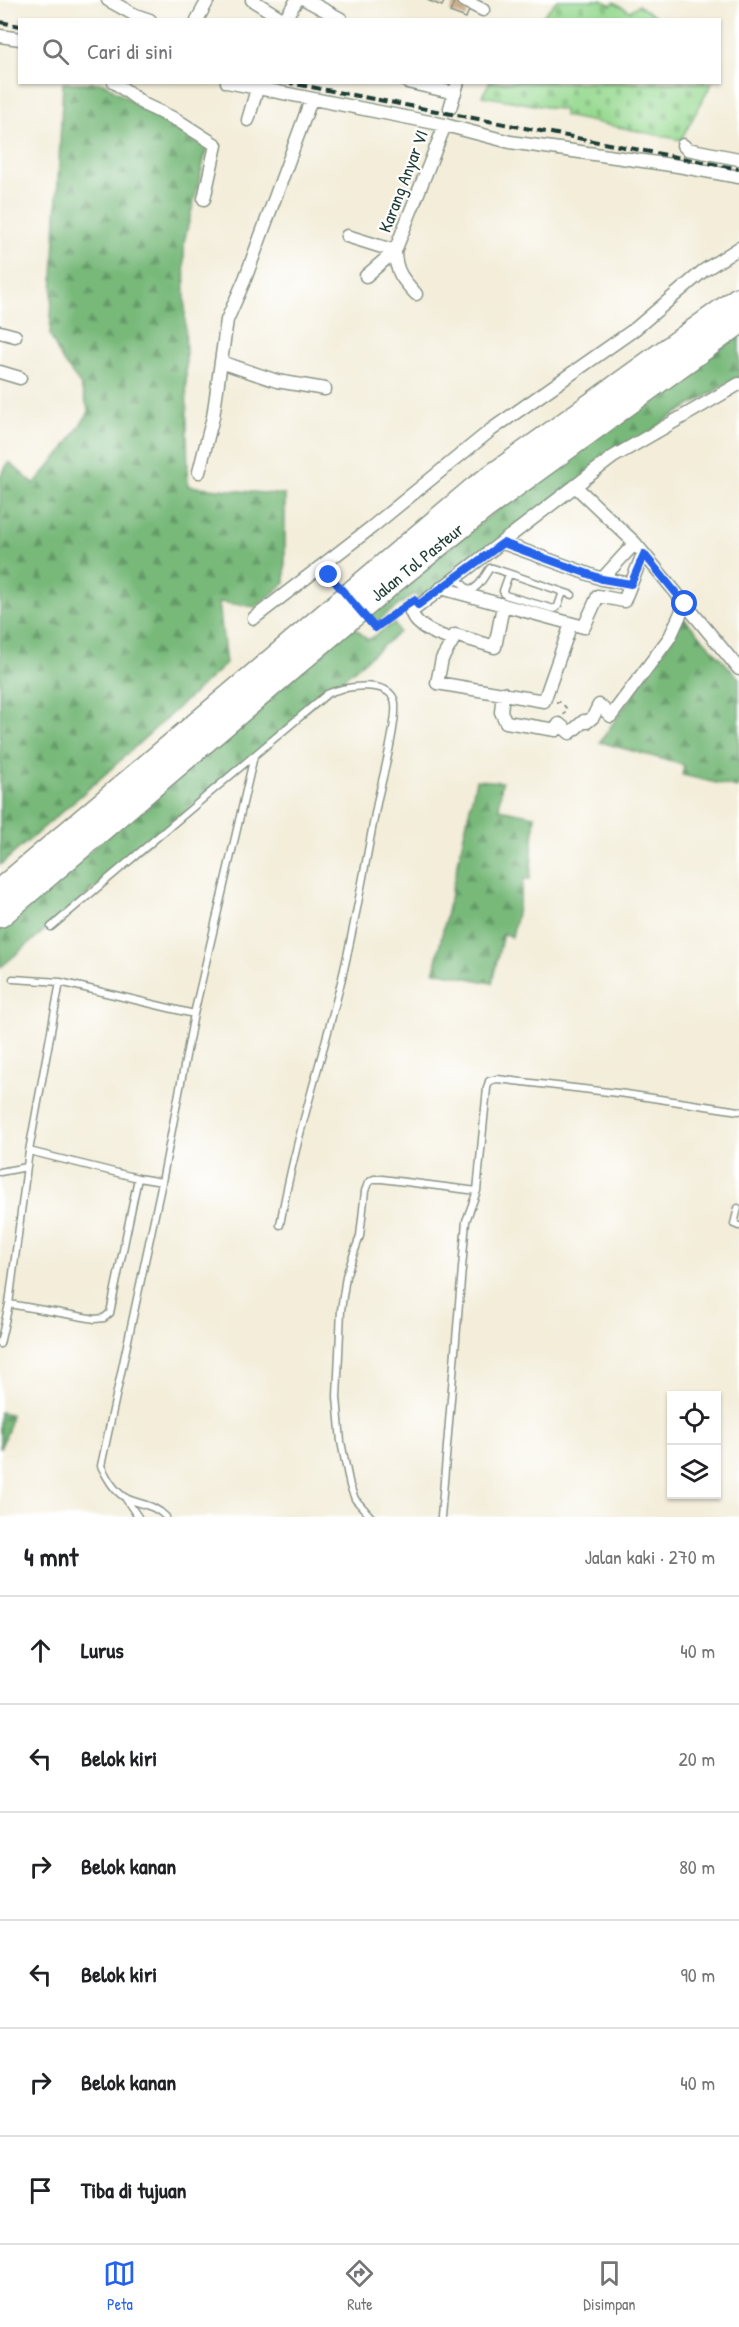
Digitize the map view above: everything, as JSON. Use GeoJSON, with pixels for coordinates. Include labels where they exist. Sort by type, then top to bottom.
{"type":"FeatureCollection","features":[{"type":"Feature","properties":{"kind":"highway","name":"Jalan Tol Pasteur"},"geometry":{"type":"LineString","coordinates":[[0,891],[475,489],[739,299]]}},
{"type":"Feature","properties":{"kind":"highway","name":"Jalan Tol Pasteur"},"geometry":{"type":"LineString","coordinates":[[0,915],[388,585],[486,506],[739,322]]}},
{"type":"Feature","properties":{"kind":"street"},"geometry":{"type":"LineString","coordinates":[[110,0],[144,18]]}},
{"type":"Feature","properties":{"kind":"street"},"geometry":{"type":"LineString","coordinates":[[198,18],[208,0]]}},
{"type":"Feature","properties":{"kind":"street"},"geometry":{"type":"LineString","coordinates":[[252,0],[281,18]]}},
{"type":"Feature","properties":{"kind":"street"},"geometry":{"type":"LineString","coordinates":[[285,18],[297,0]]}},
{"type":"Feature","properties":{"kind":"street"},"geometry":{"type":"LineString","coordinates":[[306,0],[339,18]]}},
{"type":"Feature","properties":{"kind":"street"},"geometry":{"type":"LineString","coordinates":[[463,0],[483,10]]}},
{"type":"Feature","properties":{"kind":"street"},"geometry":{"type":"LineString","coordinates":[[0,36],[18,39]]}},
{"type":"Feature","properties":{"kind":"street"},"geometry":{"type":"LineString","coordinates":[[117,84],[145,105],[177,120],[216,145],[204,199]]}},
{"type":"Feature","properties":{"kind":"street"},"geometry":{"type":"LineString","coordinates":[[235,84],[445,124],[510,142],[739,177]]}},
{"type":"Feature","properties":{"kind":"street"},"geometry":{"type":"LineString","coordinates":[[423,84],[456,88],[450,108]]}},
{"type":"Feature","properties":{"kind":"street"},"geometry":{"type":"LineString","coordinates":[[248,120],[256,89]]}},
{"type":"Feature","properties":{"kind":"street"},"geometry":{"type":"LineString","coordinates":[[200,472],[213,417],[227,320],[245,279],[311,100]]}},
{"type":"Feature","properties":{"kind":"street","name":"Karang Anyar VI"},"geometry":{"type":"LineString","coordinates":[[395,251],[445,124]]}},
{"type":"Feature","properties":{"kind":"street"},"geometry":{"type":"LineString","coordinates":[[683,145],[687,149],[739,159]]}},
{"type":"Feature","properties":{"kind":"street"},"geometry":{"type":"LineString","coordinates":[[347,236],[395,251]]}},
{"type":"Feature","properties":{"kind":"street"},"geometry":{"type":"LineString","coordinates":[[254,618],[372,527],[491,430],[635,329],[703,271],[739,248]]}},
{"type":"Feature","properties":{"kind":"street"},"geometry":{"type":"LineString","coordinates":[[366,276],[395,251]]}},
{"type":"Feature","properties":{"kind":"street"},"geometry":{"type":"LineString","coordinates":[[395,251],[400,277],[416,294]]}},
{"type":"Feature","properties":{"kind":"street"},"geometry":{"type":"LineString","coordinates":[[0,332],[15,336]]}},
{"type":"Feature","properties":{"kind":"street"},"geometry":{"type":"LineString","coordinates":[[221,362],[277,381],[325,389]]}},
{"type":"Feature","properties":{"kind":"street"},"geometry":{"type":"LineString","coordinates":[[0,372],[20,378]]}},
{"type":"Feature","properties":{"kind":"street"},"geometry":{"type":"LineString","coordinates":[[453,640],[437,634],[414,620],[411,612],[613,457],[739,384]]}},
{"type":"Feature","properties":{"kind":"street"},"geometry":{"type":"LineString","coordinates":[[575,486],[635,543],[739,669]]}},
{"type":"Feature","properties":{"kind":"street"},"geometry":{"type":"LineString","coordinates":[[503,543],[602,579],[631,584]]}},
{"type":"Feature","properties":{"kind":"street"},"geometry":{"type":"LineString","coordinates":[[602,579],[635,543]]}},
{"type":"Feature","properties":{"kind":"street"},"geometry":{"type":"LineString","coordinates":[[441,588],[586,627],[598,596],[624,601],[644,554]]}},
{"type":"Feature","properties":{"kind":"street"},"geometry":{"type":"LineString","coordinates":[[503,693],[501,712],[506,722],[556,730],[559,724],[570,733],[584,721],[587,722],[593,717],[599,705],[611,716],[670,637],[685,604]]}},
{"type":"Feature","properties":{"kind":"street"},"geometry":{"type":"LineString","coordinates":[[503,606],[495,647],[455,635],[442,659],[437,683],[544,701],[571,624]]}},
{"type":"Feature","properties":{"kind":"lane"},"geometry":{"type":"LineString","coordinates":[[456,578],[471,590],[491,568],[572,595]]}},
{"type":"Feature","properties":{"kind":"lane"},"geometry":{"type":"LineString","coordinates":[[509,574],[503,591],[505,595],[554,609],[558,606],[562,592]]}},
{"type":"Feature","properties":{"kind":"lane"},"geometry":{"type":"LineString","coordinates":[[51,927],[327,694],[340,688],[357,686],[380,689],[387,692],[394,700],[396,710],[389,750],[342,979],[280,1225]]}},
{"type":"Feature","properties":{"kind":"lane"},"geometry":{"type":"LineString","coordinates":[[138,1517],[126,1498],[114,1487],[101,1466],[162,1182],[194,1014],[254,756]]}},
{"type":"Feature","properties":{"kind":"lane"},"geometry":{"type":"LineString","coordinates":[[13,979],[60,982],[194,1014]]}},
{"type":"Feature","properties":{"kind":"lane"},"geometry":{"type":"LineString","coordinates":[[0,1344],[9,1304],[29,1151],[60,982]]}},
{"type":"Feature","properties":{"kind":"lane"},"geometry":{"type":"LineString","coordinates":[[441,1517],[466,1221],[477,1191],[489,1081],[497,1079],[626,1094],[739,1111]]}},
{"type":"Feature","properties":{"kind":"lane"},"geometry":{"type":"LineString","coordinates":[[29,1151],[162,1182]]}},
{"type":"Feature","properties":{"kind":"lane"},"geometry":{"type":"LineString","coordinates":[[0,1172],[27,1167]]}},
{"type":"Feature","properties":{"kind":"lane"},"geometry":{"type":"LineString","coordinates":[[9,1304],[95,1319],[104,1318],[110,1313],[138,1178]]}},
{"type":"Feature","properties":{"kind":"lane"},"geometry":{"type":"LineString","coordinates":[[371,1517],[355,1499],[350,1486],[341,1442],[337,1397],[342,1294],[360,1236],[365,1191],[368,1183],[374,1179],[382,1179],[477,1191]]}},
{"type":"Feature","properties":{"kind":"lane"},"geometry":{"type":"LineString","coordinates":[[738,1208],[734,1224],[739,1226]]}},
{"type":"Feature","properties":{"kind":"lane"},"geometry":{"type":"LineString","coordinates":[[126,1498],[154,1507],[166,1517]]}},
{"type":"Feature","properties":{"kind":"path"},"geometry":{"type":"LineString","coordinates":[[329,575],[375,628],[414,600],[418,605]]}},
{"type":"Feature","properties":{"kind":"path"},"geometry":{"type":"LineString","coordinates":[[544,701],[561,702],[567,709],[559,724]]}},
{"type":"Feature","properties":{"kind":"green space"},"geometry":{"type":"Polygon","coordinates":[[[557,0],[602,0],[611,5],[614,2],[630,11],[638,5],[658,18],[541,18],[557,0]]]}},
{"type":"Feature","properties":{"kind":"green space"},"geometry":{"type":"Polygon","coordinates":[[[63,84],[105,84],[207,148],[184,242],[188,486],[285,495],[285,583],[256,607],[219,602],[226,664],[101,778],[0,865],[0,477],[9,462],[34,484],[64,449],[89,412],[80,384],[62,360],[50,335],[63,84]]]}},
{"type":"Feature","properties":{"kind":"green space"},"geometry":{"type":"Polygon","coordinates":[[[488,84],[711,84],[681,140],[564,116],[564,110],[482,96],[488,84]]]}},
{"type":"Feature","properties":{"kind":"green space"},"geometry":{"type":"Polygon","coordinates":[[[739,336],[739,377],[669,418],[419,600],[414,594],[376,622],[368,611],[587,440],[739,336]]]}},
{"type":"Feature","properties":{"kind":"green space"},"geometry":{"type":"Polygon","coordinates":[[[682,616],[739,678],[739,784],[737,788],[682,775],[684,765],[600,742],[673,637],[682,616]]]}},
{"type":"Feature","properties":{"kind":"green space"},"geometry":{"type":"Polygon","coordinates":[[[394,623],[399,632],[0,968],[0,928],[353,626],[368,640],[394,623]]]}},
{"type":"Feature","properties":{"kind":"green space"},"geometry":{"type":"Polygon","coordinates":[[[476,780],[502,782],[499,809],[535,816],[530,879],[524,879],[512,937],[503,933],[492,983],[434,971],[476,780]]]}},
{"type":"Feature","properties":{"kind":"green space"},"geometry":{"type":"Polygon","coordinates":[[[0,1412],[11,1414],[8,1431],[0,1448],[0,1412]]]}},
{"type":"Feature","properties":{"kind":"building"},"geometry":{"type":"Polygon","coordinates":[[[427,0],[445,0],[442,6],[427,0]]]}},
{"type":"Feature","properties":{"kind":"building"},"geometry":{"type":"Polygon","coordinates":[[[455,0],[471,5],[466,18],[450,12],[455,0]]]}},
{"type":"Feature","properties":{"kind":"railway"},"geometry":{"type":"LineString","coordinates":[[0,22],[18,26]]}},
{"type":"Feature","properties":{"kind":"railway"},"geometry":{"type":"LineString","coordinates":[[295,84],[739,169]]}},
{"type":"Feature","properties":{"kind":"route"},"geometry":{"type":"LineString","coordinates":[[329,575],[375,628],[414,600],[418,605],[503,543],[602,579],[631,584],[644,554],[685,604]]}}]}
